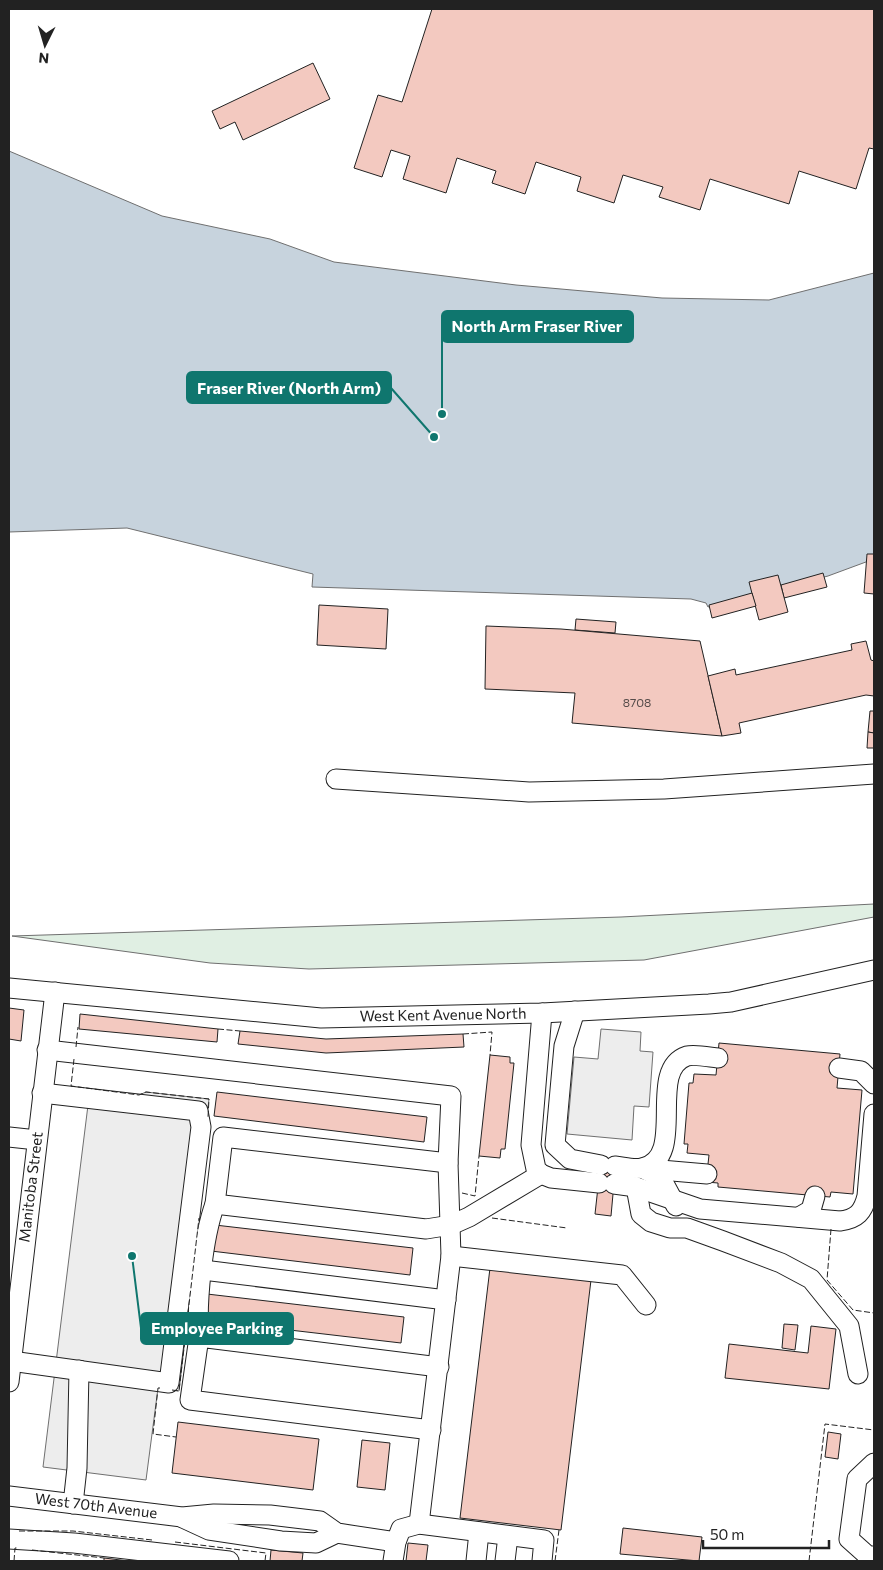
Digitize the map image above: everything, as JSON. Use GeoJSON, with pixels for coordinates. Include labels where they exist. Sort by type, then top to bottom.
{"type":"FeatureCollection","features":[{"type":"Feature","properties":{"kind":"street"},"geometry":{"type":"LineString","coordinates":[[336,780],[529,792],[664,789],[874,774]]}},
{"type":"Feature","properties":{"kind":"street","name":"West Kent Avenue North"},"geometry":{"type":"LineString","coordinates":[[9,988],[320,1018],[542,1013],[731,1002],[874,970]]}},
{"type":"Feature","properties":{"kind":"street","name":"Manitoba Street"},"geometry":{"type":"LineString","coordinates":[[9,1382],[36,1140],[55,992]]}},
{"type":"Feature","properties":{"kind":"street"},"geometry":{"type":"LineString","coordinates":[[575,1011],[564,1046],[555,1145],[570,1159],[636,1187],[700,1209],[840,1221],[858,1216],[864,1208],[874,1114]]}},
{"type":"Feature","properties":{"kind":"street"},"geometry":{"type":"LineString","coordinates":[[542,1013],[531,1145],[536,1169],[541,1174],[551,1178],[607,1174],[642,1168],[707,1174]]}},
{"type":"Feature","properties":{"kind":"street"},"geometry":{"type":"LineString","coordinates":[[47,1050],[451,1096],[448,1163],[451,1256],[419,1524]]}},
{"type":"Feature","properties":{"kind":"street"},"geometry":{"type":"LineString","coordinates":[[642,1168],[657,1161],[664,1148],[668,1082],[671,1071],[680,1060],[688,1056],[718,1058]]}},
{"type":"Feature","properties":{"kind":"street"},"geometry":{"type":"LineString","coordinates":[[839,1068],[861,1071],[874,1084]]}},
{"type":"Feature","properties":{"kind":"street"},"geometry":{"type":"LineString","coordinates":[[11,1361],[169,1383],[201,1127],[198,1111],[42,1093]]}},
{"type":"Feature","properties":{"kind":"street"},"geometry":{"type":"LineString","coordinates":[[9,1137],[36,1140]]}},
{"type":"Feature","properties":{"kind":"street"},"geometry":{"type":"LineString","coordinates":[[431,1430],[190,1400],[199,1337],[197,1319],[208,1222],[215,1204],[223,1137],[448,1163]]}},
{"type":"Feature","properties":{"kind":"street"},"geometry":{"type":"LineString","coordinates":[[642,1168],[661,1178],[687,1228]]}},
{"type":"Feature","properties":{"kind":"street"},"geometry":{"type":"LineString","coordinates":[[215,1204],[426,1229],[451,1225],[541,1174]]}},
{"type":"Feature","properties":{"kind":"street"},"geometry":{"type":"LineString","coordinates":[[636,1187],[641,1214],[648,1220],[670,1228],[687,1228],[781,1263],[811,1279],[849,1326],[858,1374]]}},
{"type":"Feature","properties":{"kind":"street"},"geometry":{"type":"LineString","coordinates":[[800,1217],[811,1210],[815,1196]]}},
{"type":"Feature","properties":{"kind":"street"},"geometry":{"type":"LineString","coordinates":[[451,1256],[622,1275],[646,1305]]}},
{"type":"Feature","properties":{"kind":"street"},"geometry":{"type":"LineString","coordinates":[[203,1270],[446,1300]]}},
{"type":"Feature","properties":{"kind":"street"},"geometry":{"type":"LineString","coordinates":[[199,1337],[438,1367]]}},
{"type":"Feature","properties":{"kind":"street"},"geometry":{"type":"LineString","coordinates":[[73,1504],[77,1468],[80,1370]]}},
{"type":"Feature","properties":{"kind":"street"},"geometry":{"type":"LineString","coordinates":[[874,1462],[857,1479],[849,1539],[868,1556],[874,1556]]}},
{"type":"Feature","properties":{"kind":"street","name":"West 70th Avenue"},"geometry":{"type":"LineString","coordinates":[[9,1496],[182,1517],[214,1514],[270,1515],[320,1521],[337,1533],[316,1543],[281,1541],[209,1530],[182,1517]]}},
{"type":"Feature","properties":{"kind":"street"},"geometry":{"type":"LineString","coordinates":[[393,1561],[396,1542],[401,1529],[419,1524],[544,1540],[542,1561]]}},
{"type":"Feature","properties":{"kind":"street"},"geometry":{"type":"LineString","coordinates":[[476,1561],[480,1532]]}},
{"type":"Feature","properties":{"kind":"street"},"geometry":{"type":"LineString","coordinates":[[337,1533],[396,1542]]}},
{"type":"Feature","properties":{"kind":"street"},"geometry":{"type":"LineString","coordinates":[[505,1561],[508,1536]]}},
{"type":"Feature","properties":{"kind":"street"},"geometry":{"type":"LineString","coordinates":[[9,1539],[74,1543],[228,1561]]}},
{"type":"Feature","properties":{"kind":"green space"},"geometry":{"type":"Polygon","coordinates":[[[874,904],[874,917],[644,960],[309,969],[210,963],[12,936],[621,917],[874,904]]]}},
{"type":"Feature","properties":{"kind":"shaded area"},"geometry":{"type":"Polygon","coordinates":[[[9,151],[162,216],[270,239],[334,262],[516,285],[662,298],[769,300],[874,273],[874,559],[828,576],[708,607],[706,603],[691,599],[312,587],[313,574],[127,528],[9,532],[9,151]]]}},
{"type":"Feature","properties":{"kind":"shaded area"},"geometry":{"type":"Polygon","coordinates":[[[601,1029],[641,1032],[640,1051],[653,1052],[649,1107],[634,1106],[632,1140],[567,1134],[574,1057],[598,1059],[601,1029]]]}},
{"type":"Feature","properties":{"kind":"shaded area"},"geometry":{"type":"Polygon","coordinates":[[[90,1089],[139,1095],[146,1092],[209,1099],[207,1116],[210,1124],[179,1391],[158,1388],[146,1480],[43,1467],[90,1089]]]}},
{"type":"Feature","properties":{"kind":"building"},"geometry":{"type":"Polygon","coordinates":[[[432,9],[874,9],[874,149],[869,148],[856,189],[799,171],[789,204],[710,179],[700,210],[659,197],[663,187],[623,175],[614,203],[577,191],[581,177],[536,162],[525,194],[492,183],[496,171],[457,158],[446,193],[403,179],[410,156],[391,150],[382,177],[354,168],[378,95],[402,102],[432,9]]]}},
{"type":"Feature","properties":{"kind":"building"},"geometry":{"type":"Polygon","coordinates":[[[313,63],[330,99],[243,140],[235,122],[220,129],[212,111],[313,63]]]}},
{"type":"Feature","properties":{"kind":"building"},"geometry":{"type":"Polygon","coordinates":[[[867,554],[874,554],[874,594],[864,593],[867,554]]]}},
{"type":"Feature","properties":{"kind":"building"},"geometry":{"type":"Polygon","coordinates":[[[823,573],[827,587],[784,598],[781,585],[823,573]]]}},
{"type":"Feature","properties":{"kind":"building"},"geometry":{"type":"Polygon","coordinates":[[[778,575],[788,612],[759,620],[749,582],[778,575]]]}},
{"type":"Feature","properties":{"kind":"building"},"geometry":{"type":"Polygon","coordinates":[[[752,593],[756,606],[712,618],[709,605],[752,593]]]}},
{"type":"Feature","properties":{"kind":"building"},"geometry":{"type":"Polygon","coordinates":[[[319,605],[388,609],[386,649],[317,645],[319,605]]]}},
{"type":"Feature","properties":{"kind":"building"},"geometry":{"type":"Polygon","coordinates":[[[576,619],[616,622],[615,633],[575,630],[576,619]]]}},
{"type":"Feature","properties":{"kind":"building"},"geometry":{"type":"Polygon","coordinates":[[[486,626],[561,629],[700,641],[722,736],[572,723],[575,693],[485,689],[486,626]]]}},
{"type":"Feature","properties":{"kind":"building"},"geometry":{"type":"Polygon","coordinates":[[[866,641],[871,660],[874,661],[874,696],[866,695],[739,723],[741,733],[722,736],[708,676],[735,669],[736,675],[852,650],[851,644],[866,641]]]}},
{"type":"Feature","properties":{"kind":"building"},"geometry":{"type":"Polygon","coordinates":[[[870,711],[874,711],[874,733],[868,732],[870,711]]]}},
{"type":"Feature","properties":{"kind":"building"},"geometry":{"type":"Polygon","coordinates":[[[868,732],[874,733],[874,748],[867,748],[868,732]]]}},
{"type":"Feature","properties":{"kind":"building"},"geometry":{"type":"Polygon","coordinates":[[[9,1008],[24,1010],[21,1041],[9,1039],[9,1008]]]}},
{"type":"Feature","properties":{"kind":"building"},"geometry":{"type":"Polygon","coordinates":[[[80,1014],[218,1029],[217,1042],[79,1029],[80,1014]]]}},
{"type":"Feature","properties":{"kind":"building"},"geometry":{"type":"Polygon","coordinates":[[[240,1031],[326,1039],[463,1034],[464,1047],[326,1053],[238,1044],[240,1031]]]}},
{"type":"Feature","properties":{"kind":"building"},"geometry":{"type":"Polygon","coordinates":[[[719,1043],[840,1054],[837,1088],[862,1090],[853,1194],[831,1192],[830,1197],[718,1187],[718,1183],[706,1182],[709,1155],[687,1153],[688,1144],[684,1144],[689,1083],[693,1083],[694,1074],[716,1075],[719,1043]]]}},
{"type":"Feature","properties":{"kind":"building"},"geometry":{"type":"Polygon","coordinates":[[[490,1055],[510,1057],[510,1063],[514,1063],[505,1149],[501,1149],[500,1158],[479,1156],[490,1055]]]}},
{"type":"Feature","properties":{"kind":"building"},"geometry":{"type":"Polygon","coordinates":[[[217,1092],[427,1117],[424,1142],[214,1116],[217,1092]]]}},
{"type":"Feature","properties":{"kind":"building"},"geometry":{"type":"Polygon","coordinates":[[[601,1160],[616,1161],[611,1216],[595,1214],[601,1160]]]}},
{"type":"Feature","properties":{"kind":"building"},"geometry":{"type":"Polygon","coordinates":[[[215,1225],[413,1248],[410,1275],[211,1251],[215,1225]]]}},
{"type":"Feature","properties":{"kind":"building"},"geometry":{"type":"Polygon","coordinates":[[[490,1268],[591,1280],[561,1530],[460,1518],[490,1268]]]}},
{"type":"Feature","properties":{"kind":"building"},"geometry":{"type":"Polygon","coordinates":[[[207,1294],[404,1317],[401,1343],[204,1320],[207,1294]]]}},
{"type":"Feature","properties":{"kind":"building"},"geometry":{"type":"Polygon","coordinates":[[[784,1324],[798,1325],[795,1350],[782,1348],[784,1324]]]}},
{"type":"Feature","properties":{"kind":"building"},"geometry":{"type":"Polygon","coordinates":[[[811,1326],[836,1329],[829,1389],[725,1378],[729,1344],[808,1353],[811,1326]]]}},
{"type":"Feature","properties":{"kind":"building"},"geometry":{"type":"Polygon","coordinates":[[[178,1422],[319,1439],[313,1490],[172,1473],[178,1422]]]}},
{"type":"Feature","properties":{"kind":"building"},"geometry":{"type":"Polygon","coordinates":[[[828,1432],[841,1434],[838,1459],[825,1457],[828,1432]]]}},
{"type":"Feature","properties":{"kind":"building"},"geometry":{"type":"Polygon","coordinates":[[[362,1440],[390,1443],[385,1490],[357,1487],[362,1440]]]}},
{"type":"Feature","properties":{"kind":"building"},"geometry":{"type":"Polygon","coordinates":[[[623,1528],[702,1537],[699,1561],[620,1554],[623,1528]]]}},
{"type":"Feature","properties":{"kind":"building"},"geometry":{"type":"Polygon","coordinates":[[[408,1543],[428,1545],[426,1561],[406,1561],[408,1543]]]}},
{"type":"Feature","properties":{"kind":"building"},"geometry":{"type":"Polygon","coordinates":[[[271,1550],[303,1553],[302,1561],[270,1561],[271,1550]]]}},
{"type":"Feature","properties":{"kind":"building"},"geometry":{"type":"Polygon","coordinates":[[[104,1558],[129,1561],[104,1561],[104,1558]]]}},
{"type":"Feature","properties":{"kind":"fence"},"geometry":{"type":"LineString","coordinates":[[76,1047],[78,1027]]}},
{"type":"Feature","properties":{"kind":"fence"},"geometry":{"type":"LineString","coordinates":[[218,1029],[240,1031]]}},
{"type":"Feature","properties":{"kind":"fence"},"geometry":{"type":"LineString","coordinates":[[463,1034],[492,1032],[490,1055]]}},
{"type":"Feature","properties":{"kind":"fence"},"geometry":{"type":"LineString","coordinates":[[74,1059],[71,1086],[139,1095],[146,1092],[209,1099],[208,1117]]}},
{"type":"Feature","properties":{"kind":"fence"},"geometry":{"type":"LineString","coordinates":[[462,1193],[475,1196],[479,1156]]}},
{"type":"Feature","properties":{"kind":"fence"},"geometry":{"type":"LineString","coordinates":[[172,1390],[179,1391],[199,1218]]}},
{"type":"Feature","properties":{"kind":"fence"},"geometry":{"type":"LineString","coordinates":[[492,1218],[567,1228]]}},
{"type":"Feature","properties":{"kind":"fence"},"geometry":{"type":"LineString","coordinates":[[831,1229],[827,1280],[853,1310],[874,1313]]}},
{"type":"Feature","properties":{"kind":"fence"},"geometry":{"type":"LineString","coordinates":[[160,1388],[158,1388],[153,1434],[176,1437]]}},
{"type":"Feature","properties":{"kind":"fence"},"geometry":{"type":"LineString","coordinates":[[809,1561],[825,1424],[874,1430]]}},
{"type":"Feature","properties":{"kind":"fence"},"geometry":{"type":"LineString","coordinates":[[555,1561],[559,1530]]}},
{"type":"Feature","properties":{"kind":"fence"},"geometry":{"type":"LineString","coordinates":[[19,1531],[73,1531],[152,1540]]}},
{"type":"Feature","properties":{"kind":"fence"},"geometry":{"type":"LineString","coordinates":[[175,1542],[266,1553],[265,1561]]}},
{"type":"Feature","properties":{"kind":"fence"},"geometry":{"type":"LineString","coordinates":[[14,1561],[15,1548],[18,1548]]}},
{"type":"Feature","properties":{"kind":"fence"},"geometry":{"type":"LineString","coordinates":[[32,1550],[104,1558]]}},
{"type":"Feature","properties":{"kind":"place","name":"North Arm Fraser River"},"geometry":{"type":"Point","coordinates":[442,414]}},
{"type":"Feature","properties":{"kind":"place","name":"Fraser River (North Arm)"},"geometry":{"type":"Point","coordinates":[434,437]}},
{"type":"Feature","properties":{"kind":"place","name":"Employee Parking"},"geometry":{"type":"Point","coordinates":[132,1256]}}]}
